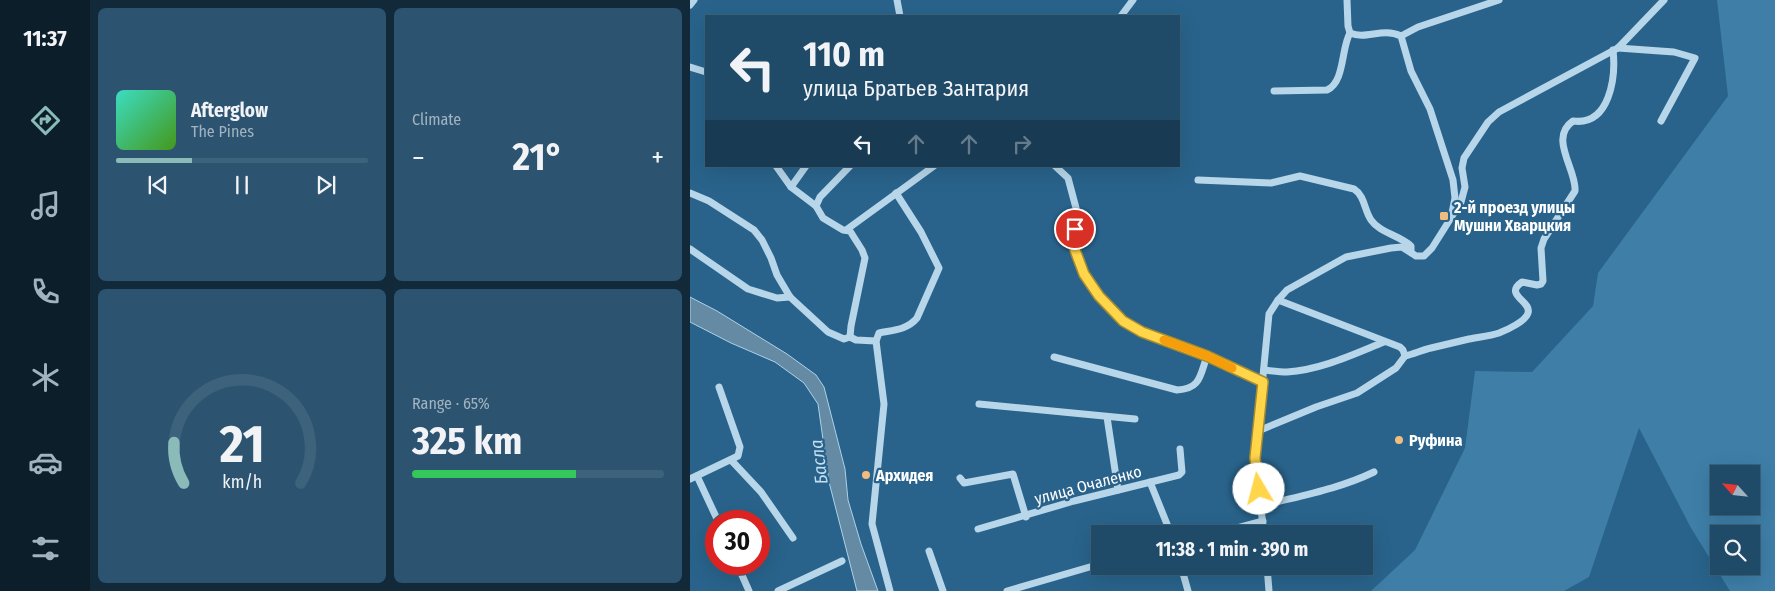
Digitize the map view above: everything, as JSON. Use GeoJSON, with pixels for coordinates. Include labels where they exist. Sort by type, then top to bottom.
{"type":"FeatureCollection","features":[{"type":"Feature","properties":{"kind":"street"},"geometry":{"type":"LineString","coordinates":[[690,5],[694,0]]}},
{"type":"Feature","properties":{"kind":"street"},"geometry":{"type":"LineString","coordinates":[[897,0],[900,15]]}},
{"type":"Feature","properties":{"kind":"street"},"geometry":{"type":"LineString","coordinates":[[1122,15],[1133,0]]}},
{"type":"Feature","properties":{"kind":"street"},"geometry":{"type":"LineString","coordinates":[[1274,91],[1327,90],[1332,88],[1336,82],[1347,38],[1350,33],[1348,26],[1348,0]]}},
{"type":"Feature","properties":{"kind":"street"},"geometry":{"type":"LineString","coordinates":[[1401,36],[1418,27],[1499,0]]}},
{"type":"Feature","properties":{"kind":"street"},"geometry":{"type":"LineString","coordinates":[[1263,525],[1255,458],[1269,314],[1278,300],[1287,290],[1346,257],[1402,247],[1416,256],[1424,256],[1432,248],[1451,215],[1461,202],[1465,187],[1462,168],[1464,158],[1488,122],[1499,112],[1615,49],[1664,0]]}},
{"type":"Feature","properties":{"kind":"street"},"geometry":{"type":"LineString","coordinates":[[1350,33],[1357,36],[1392,32],[1401,36]]}},
{"type":"Feature","properties":{"kind":"street"},"geometry":{"type":"LineString","coordinates":[[1401,36],[1410,71],[1430,109],[1453,180],[1455,198],[1451,215]]}},
{"type":"Feature","properties":{"kind":"street"},"geometry":{"type":"LineString","coordinates":[[1615,49],[1674,52],[1695,58],[1661,121]]}},
{"type":"Feature","properties":{"kind":"street"},"geometry":{"type":"LineString","coordinates":[[1258,431],[1316,407],[1357,393],[1396,368],[1405,356],[1428,349],[1498,334],[1511,328],[1526,316],[1528,308],[1516,294],[1515,290],[1517,285],[1522,282],[1537,285],[1541,284],[1544,280],[1541,248],[1544,239],[1575,191],[1576,184],[1564,148],[1563,136],[1565,129],[1573,121],[1583,123],[1593,117],[1603,107],[1609,96],[1615,66],[1615,49]]}},
{"type":"Feature","properties":{"kind":"street"},"geometry":{"type":"LineString","coordinates":[[690,66],[705,72]]}},
{"type":"Feature","properties":{"kind":"street"},"geometry":{"type":"LineString","coordinates":[[777,167],[791,187],[816,206],[823,218],[850,232],[862,250],[864,258],[850,337]]}},
{"type":"Feature","properties":{"kind":"street"},"geometry":{"type":"LineString","coordinates":[[791,187],[805,167]]}},
{"type":"Feature","properties":{"kind":"street"},"geometry":{"type":"LineString","coordinates":[[816,206],[820,197],[849,167]]}},
{"type":"Feature","properties":{"kind":"street"},"geometry":{"type":"LineString","coordinates":[[846,230],[933,167]]}},
{"type":"Feature","properties":{"kind":"street"},"geometry":{"type":"LineString","coordinates":[[1055,167],[1068,178],[1076,208],[1075,250],[1084,274],[1099,296],[1123,321],[1142,332],[1207,356],[1263,382]]}},
{"type":"Feature","properties":{"kind":"street"},"geometry":{"type":"LineString","coordinates":[[1198,180],[1271,183],[1300,176],[1354,189],[1359,192],[1371,220],[1379,228],[1405,240],[1411,246],[1411,252]]}},
{"type":"Feature","properties":{"kind":"street"},"geometry":{"type":"LineString","coordinates":[[690,193],[709,201],[754,230],[762,240],[777,275],[790,297],[828,332],[844,339],[850,337],[856,340],[876,342]]}},
{"type":"Feature","properties":{"kind":"street"},"geometry":{"type":"LineString","coordinates":[[890,591],[872,524],[884,404],[876,342],[879,333],[902,329],[912,325],[917,318],[939,268],[922,232],[896,193]]}},
{"type":"Feature","properties":{"kind":"street"},"geometry":{"type":"LineString","coordinates":[[690,249],[748,289],[777,298],[790,297]]}},
{"type":"Feature","properties":{"kind":"street"},"geometry":{"type":"LineString","coordinates":[[1278,300],[1400,347],[1404,350],[1405,356]]}},
{"type":"Feature","properties":{"kind":"street"},"geometry":{"type":"LineString","coordinates":[[1264,370],[1288,372],[1312,368],[1384,342]]}},
{"type":"Feature","properties":{"kind":"street"},"geometry":{"type":"LineString","coordinates":[[1054,357],[1177,390],[1186,390],[1193,387],[1197,382],[1207,356]]}},
{"type":"Feature","properties":{"kind":"street"},"geometry":{"type":"LineString","coordinates":[[690,479],[738,456],[740,447],[719,387]]}},
{"type":"Feature","properties":{"kind":"street"},"geometry":{"type":"LineString","coordinates":[[979,404],[1135,419]]}},
{"type":"Feature","properties":{"kind":"street"},"geometry":{"type":"LineString","coordinates":[[1107,417],[1118,490]]}},
{"type":"Feature","properties":{"kind":"street","name":"улица Очаленко"},"geometry":{"type":"LineString","coordinates":[[978,530],[1118,490],[1180,475],[1182,472],[1180,449]]}},
{"type":"Feature","properties":{"kind":"street"},"geometry":{"type":"LineString","coordinates":[[731,460],[761,492],[793,538]]}},
{"type":"Feature","properties":{"kind":"street"},"geometry":{"type":"LineString","coordinates":[[1261,506],[1331,488],[1357,480],[1374,472]]}},
{"type":"Feature","properties":{"kind":"street"},"geometry":{"type":"LineString","coordinates":[[960,478],[964,484],[1013,474],[1026,517]]}},
{"type":"Feature","properties":{"kind":"street"},"geometry":{"type":"LineString","coordinates":[[697,476],[713,510]]}},
{"type":"Feature","properties":{"kind":"street"},"geometry":{"type":"LineString","coordinates":[[1150,482],[1167,525]]}},
{"type":"Feature","properties":{"kind":"street"},"geometry":{"type":"LineString","coordinates":[[1248,525],[1262,521]]}},
{"type":"Feature","properties":{"kind":"street"},"geometry":{"type":"LineString","coordinates":[[929,551],[943,591]]}},
{"type":"Feature","properties":{"kind":"street"},"geometry":{"type":"LineString","coordinates":[[778,591],[790,588],[842,561]]}},
{"type":"Feature","properties":{"kind":"street"},"geometry":{"type":"LineString","coordinates":[[1008,591],[1091,567]]}},
{"type":"Feature","properties":{"kind":"street"},"geometry":{"type":"LineString","coordinates":[[742,575],[749,591]]}},
{"type":"Feature","properties":{"kind":"street"},"geometry":{"type":"LineString","coordinates":[[1184,575],[1188,591]]}},
{"type":"Feature","properties":{"kind":"street"},"geometry":{"type":"LineString","coordinates":[[1268,575],[1269,591]]}},
{"type":"Feature","properties":{"kind":"shaded area"},"geometry":{"type":"Polygon","coordinates":[[[1717,0],[1775,0],[1775,591],[1730,591],[1720,575],[1760,575],[1760,525],[1710,525],[1710,559],[1691,528],[1639,428],[1589,577],[1564,591],[1371,591],[1415,550],[1465,448],[1475,371],[1532,372],[1593,306],[1598,273],[1728,96],[1717,0]]]}},
{"type":"Feature","properties":{"kind":"shaded area"},"geometry":{"type":"Polygon","coordinates":[[[690,297],[717,311],[787,354],[816,375],[824,387],[845,469],[848,500],[878,591],[857,591],[829,482],[818,404],[804,383],[775,362],[731,343],[690,322],[690,297]]]}},
{"type":"Feature","properties":{"kind":"slow traffic"},"geometry":{"type":"LineString","coordinates":[[1164,340],[1207,356],[1232,368]]}},
{"type":"Feature","properties":{"kind":"place","name":"2-й проезд улицы Мушни Хварцкия"},"geometry":{"type":"Point","coordinates":[1444,216]}},
{"type":"Feature","properties":{"kind":"place","name":"Руфина"},"geometry":{"type":"Point","coordinates":[1399,440]}},
{"type":"Feature","properties":{"kind":"place","name":"Архидея"},"geometry":{"type":"Point","coordinates":[866,475]}},
{"type":"Feature","properties":{"kind":"route"},"geometry":{"type":"LineString","coordinates":[[1075,229],[1075,250],[1084,274],[1099,296],[1123,321],[1142,332],[1207,356],[1263,382],[1255,458],[1259,489]]}},
{"type":"Feature","properties":{"kind":"water label","name":"Басла"},"geometry":{"type":"Point","coordinates":[819,462]}}]}
